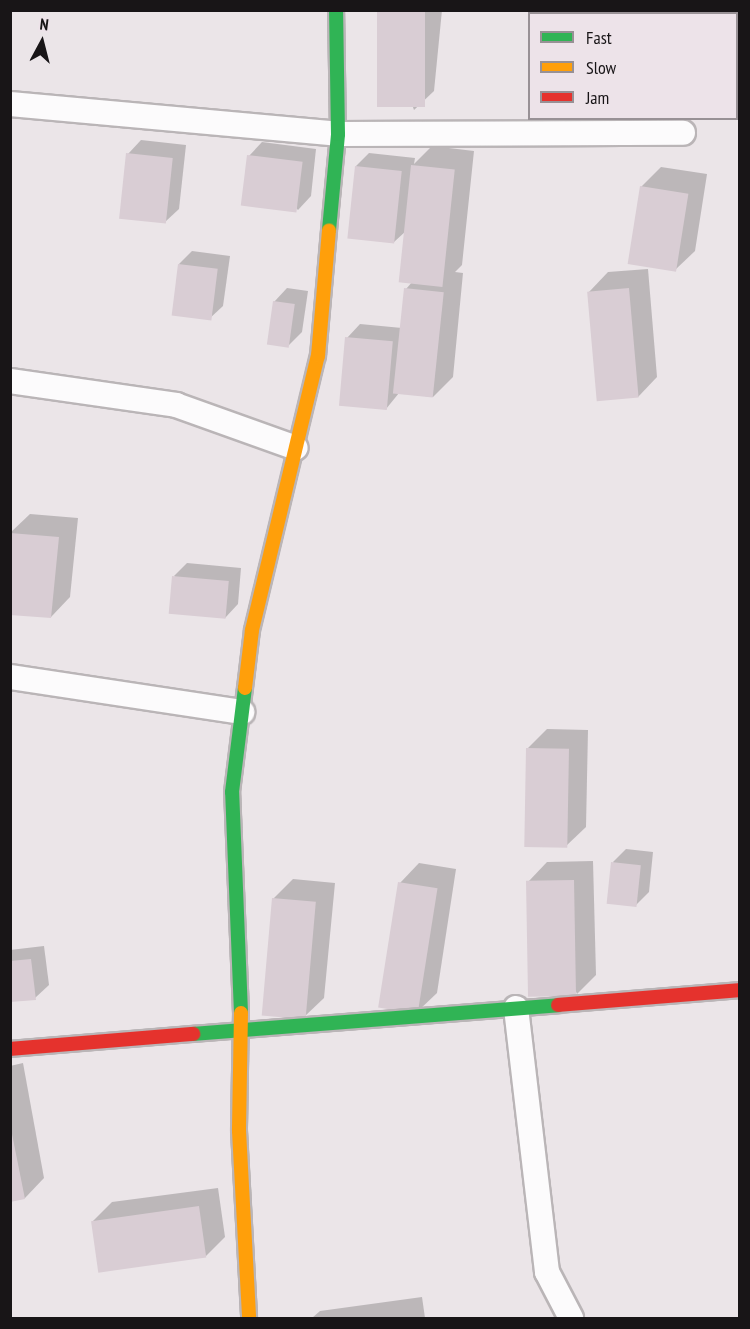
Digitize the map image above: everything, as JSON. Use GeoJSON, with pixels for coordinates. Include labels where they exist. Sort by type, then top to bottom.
{"type":"FeatureCollection","features":[{"type":"Feature","properties":{"kind":"street"},"geometry":{"type":"LineString","coordinates":[[249,1318],[239,1131],[242,1030],[232,792],[252,630],[318,356],[338,134],[336,10]]}},
{"type":"Feature","properties":{"kind":"street"},"geometry":{"type":"LineString","coordinates":[[10,104],[338,134],[683,133]]}},
{"type":"Feature","properties":{"kind":"street"},"geometry":{"type":"LineString","coordinates":[[10,381],[176,405],[296,448]]}},
{"type":"Feature","properties":{"kind":"street"},"geometry":{"type":"LineString","coordinates":[[10,677],[242,712]]}},
{"type":"Feature","properties":{"kind":"street"},"geometry":{"type":"LineString","coordinates":[[10,1049],[740,990]]}},
{"type":"Feature","properties":{"kind":"street"},"geometry":{"type":"LineString","coordinates":[[516,1008],[547,1272],[572,1318]]}},
{"type":"Feature","properties":{"kind":"building"},"geometry":{"type":"Polygon","coordinates":[[[377,10],[425,10],[425,107],[377,107],[377,10]]]}},
{"type":"Feature","properties":{"kind":"building"},"geometry":{"type":"Polygon","coordinates":[[[126,153],[173,158],[166,224],[119,219],[126,153]]]}},
{"type":"Feature","properties":{"kind":"building"},"geometry":{"type":"Polygon","coordinates":[[[247,155],[303,162],[296,212],[241,206],[247,155]]]}},
{"type":"Feature","properties":{"kind":"building"},"geometry":{"type":"Polygon","coordinates":[[[411,165],[455,170],[442,287],[399,282],[411,165]]]}},
{"type":"Feature","properties":{"kind":"building"},"geometry":{"type":"Polygon","coordinates":[[[355,166],[402,171],[394,244],[347,239],[355,166]]]}},
{"type":"Feature","properties":{"kind":"building"},"geometry":{"type":"Polygon","coordinates":[[[640,186],[688,194],[676,272],[628,264],[640,186]]]}},
{"type":"Feature","properties":{"kind":"building"},"geometry":{"type":"Polygon","coordinates":[[[178,264],[218,269],[211,320],[172,316],[178,264]]]}},
{"type":"Feature","properties":{"kind":"building"},"geometry":{"type":"Polygon","coordinates":[[[404,288],[444,292],[433,398],[393,393],[404,288]]]}},
{"type":"Feature","properties":{"kind":"building"},"geometry":{"type":"Polygon","coordinates":[[[629,288],[639,398],[597,401],[587,292],[629,288]]]}},
{"type":"Feature","properties":{"kind":"building"},"geometry":{"type":"Polygon","coordinates":[[[273,301],[295,304],[289,348],[267,345],[273,301]]]}},
{"type":"Feature","properties":{"kind":"building"},"geometry":{"type":"Polygon","coordinates":[[[345,337],[393,341],[387,410],[339,406],[345,337]]]}},
{"type":"Feature","properties":{"kind":"building"},"geometry":{"type":"Polygon","coordinates":[[[10,533],[59,537],[51,618],[10,615],[10,533]]]}},
{"type":"Feature","properties":{"kind":"building"},"geometry":{"type":"Polygon","coordinates":[[[172,576],[229,581],[225,619],[169,614],[172,576]]]}},
{"type":"Feature","properties":{"kind":"building"},"geometry":{"type":"Polygon","coordinates":[[[526,748],[569,749],[567,848],[524,847],[526,748]]]}},
{"type":"Feature","properties":{"kind":"building"},"geometry":{"type":"Polygon","coordinates":[[[611,862],[641,865],[636,907],[607,904],[611,862]]]}},
{"type":"Feature","properties":{"kind":"building"},"geometry":{"type":"Polygon","coordinates":[[[574,880],[576,996],[528,997],[526,881],[574,880]]]}},
{"type":"Feature","properties":{"kind":"building"},"geometry":{"type":"Polygon","coordinates":[[[398,882],[438,888],[418,1014],[378,1007],[398,882]]]}},
{"type":"Feature","properties":{"kind":"building"},"geometry":{"type":"Polygon","coordinates":[[[272,898],[316,902],[306,1019],[262,1016],[272,898]]]}},
{"type":"Feature","properties":{"kind":"building"},"geometry":{"type":"Polygon","coordinates":[[[31,959],[36,1000],[10,1002],[10,961],[31,959]]]}},
{"type":"Feature","properties":{"kind":"building"},"geometry":{"type":"Polygon","coordinates":[[[10,1124],[25,1199],[10,1202],[10,1124]]]}},
{"type":"Feature","properties":{"kind":"building"},"geometry":{"type":"Polygon","coordinates":[[[199,1206],[206,1257],[98,1273],[91,1221],[199,1206]]]}},
{"type":"Feature","properties":{"kind":"traffic: fast"},"geometry":{"type":"LineString","coordinates":[[329,230],[338,134],[336,10]]}},
{"type":"Feature","properties":{"kind":"traffic: fast"},"geometry":{"type":"LineString","coordinates":[[241,1013],[232,792],[245,688]]}},
{"type":"Feature","properties":{"kind":"traffic: fast"},"geometry":{"type":"LineString","coordinates":[[193,1034],[558,1005]]}},
{"type":"Feature","properties":{"kind":"traffic: slow"},"geometry":{"type":"LineString","coordinates":[[245,688],[252,630],[318,356],[329,230]]}},
{"type":"Feature","properties":{"kind":"traffic: slow"},"geometry":{"type":"LineString","coordinates":[[241,1013],[239,1131],[249,1318]]}},
{"type":"Feature","properties":{"kind":"traffic: jam"},"geometry":{"type":"LineString","coordinates":[[558,1005],[740,990]]}},
{"type":"Feature","properties":{"kind":"traffic: jam"},"geometry":{"type":"LineString","coordinates":[[10,1049],[193,1034]]}}]}
